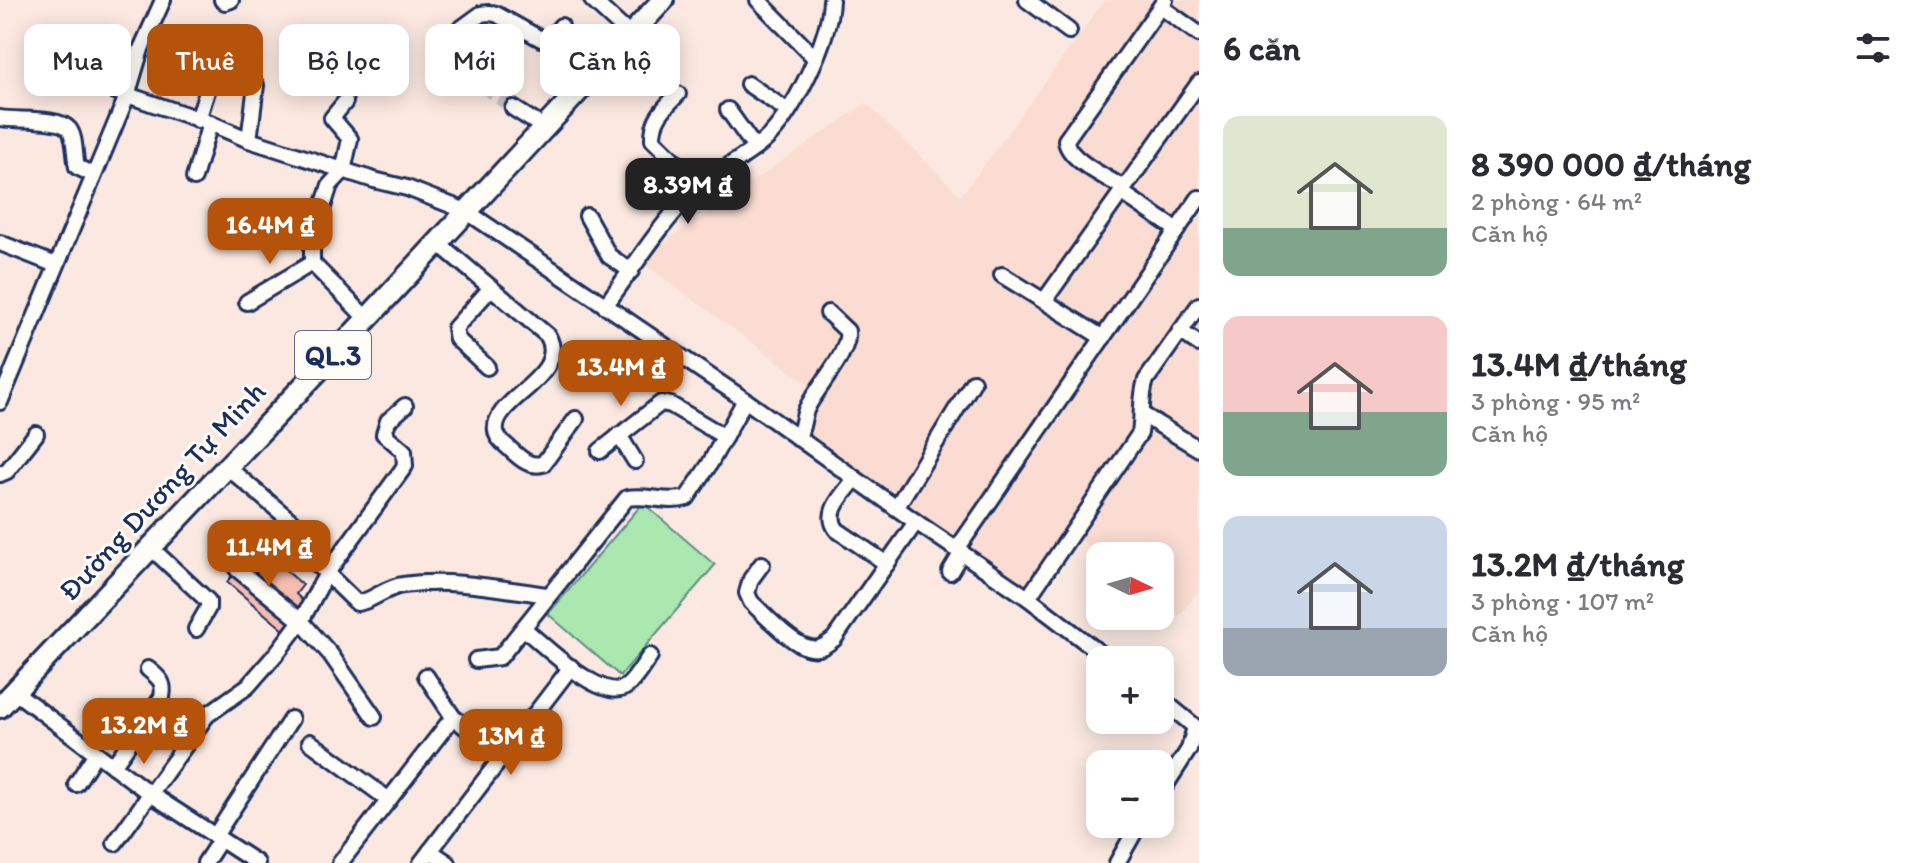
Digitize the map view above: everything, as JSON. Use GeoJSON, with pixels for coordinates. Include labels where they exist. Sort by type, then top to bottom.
{"type":"FeatureCollection","features":[{"type":"Feature","properties":{"kind":"highway","name":"Đường Dương Tự Minh"},"geometry":{"type":"LineString","coordinates":[[640,24],[663,0]]}},
{"type":"Feature","properties":{"kind":"highway","name":"Đường Dương Tự Minh"},"geometry":{"type":"LineString","coordinates":[[0,707],[367,319],[572,96]]}},
{"type":"Feature","properties":{"kind":"street"},"geometry":{"type":"LineString","coordinates":[[153,0],[156,15]]}},
{"type":"Feature","properties":{"kind":"street"},"geometry":{"type":"LineString","coordinates":[[131,83],[141,49],[163,0]]}},
{"type":"Feature","properties":{"kind":"street"},"geometry":{"type":"LineString","coordinates":[[222,0],[231,0]]}},
{"type":"Feature","properties":{"kind":"street"},"geometry":{"type":"LineString","coordinates":[[592,0],[618,24]]}},
{"type":"Feature","properties":{"kind":"street"},"geometry":{"type":"LineString","coordinates":[[758,0],[815,58]]}},
{"type":"Feature","properties":{"kind":"street"},"geometry":{"type":"LineString","coordinates":[[605,306],[675,211],[700,186],[755,148],[782,122],[829,24],[831,0]]}},
{"type":"Feature","properties":{"kind":"street"},"geometry":{"type":"LineString","coordinates":[[1027,0],[1069,31]]}},
{"type":"Feature","properties":{"kind":"street"},"geometry":{"type":"LineString","coordinates":[[1177,230],[1070,153],[1066,140],[1163,3],[1199,34]]}},
{"type":"Feature","properties":{"kind":"street"},"geometry":{"type":"LineString","coordinates":[[467,24],[481,14],[496,14],[514,24]]}},
{"type":"Feature","properties":{"kind":"street"},"geometry":{"type":"LineString","coordinates":[[1044,301],[1199,83]]}},
{"type":"Feature","properties":{"kind":"street"},"geometry":{"type":"LineString","coordinates":[[748,84],[788,111]]}},
{"type":"Feature","properties":{"kind":"street"},"geometry":{"type":"LineString","coordinates":[[0,402],[127,96],[343,171],[407,188],[466,211],[745,400],[1028,598],[1091,646]]}},
{"type":"Feature","properties":{"kind":"street"},"geometry":{"type":"LineString","coordinates":[[194,178],[210,96]]}},
{"type":"Feature","properties":{"kind":"street"},"geometry":{"type":"LineString","coordinates":[[249,140],[255,96]]}},
{"type":"Feature","properties":{"kind":"street"},"geometry":{"type":"LineString","coordinates":[[676,96],[656,119],[653,140],[700,186]]}},
{"type":"Feature","properties":{"kind":"street"},"geometry":{"type":"LineString","coordinates":[[345,102],[332,118],[350,139],[343,171],[330,185],[312,241],[312,263],[367,319]]}},
{"type":"Feature","properties":{"kind":"street"},"geometry":{"type":"LineString","coordinates":[[513,108],[543,127]]}},
{"type":"Feature","properties":{"kind":"street"},"geometry":{"type":"LineString","coordinates":[[728,110],[755,148]]}},
{"type":"Feature","properties":{"kind":"street"},"geometry":{"type":"LineString","coordinates":[[0,118],[49,121],[66,126],[71,131],[77,167],[94,175]]}},
{"type":"Feature","properties":{"kind":"street"},"geometry":{"type":"LineString","coordinates":[[655,188],[675,211]]}},
{"type":"Feature","properties":{"kind":"street"},"geometry":{"type":"LineString","coordinates":[[950,572],[960,550],[1199,198]]}},
{"type":"Feature","properties":{"kind":"street"},"geometry":{"type":"LineString","coordinates":[[587,216],[609,256],[631,271]]}},
{"type":"Feature","properties":{"kind":"street"},"geometry":{"type":"LineString","coordinates":[[437,242],[548,336],[553,344],[553,356],[547,367],[499,417],[495,429],[499,438],[521,459],[534,466],[543,464],[576,419]]}},
{"type":"Feature","properties":{"kind":"street"},"geometry":{"type":"LineString","coordinates":[[0,243],[56,265]]}},
{"type":"Feature","properties":{"kind":"street"},"geometry":{"type":"LineString","coordinates":[[247,302],[312,263]]}},
{"type":"Feature","properties":{"kind":"street"},"geometry":{"type":"LineString","coordinates":[[1002,275],[1103,338]]}},
{"type":"Feature","properties":{"kind":"street"},"geometry":{"type":"LineString","coordinates":[[487,367],[457,339],[455,328],[491,288]]}},
{"type":"Feature","properties":{"kind":"street"},"geometry":{"type":"LineString","coordinates":[[1028,598],[1140,433],[1146,380],[1199,305]]}},
{"type":"Feature","properties":{"kind":"street"},"geometry":{"type":"LineString","coordinates":[[797,438],[803,428],[807,408],[847,344],[847,331],[828,313]]}},
{"type":"Feature","properties":{"kind":"street"},"geometry":{"type":"LineString","coordinates":[[1180,331],[1199,344]]}},
{"type":"Feature","properties":{"kind":"street"},"geometry":{"type":"LineString","coordinates":[[896,508],[973,382]]}},
{"type":"Feature","properties":{"kind":"street"},"geometry":{"type":"LineString","coordinates":[[476,660],[500,657],[627,498],[652,496],[671,501],[687,498],[745,400]]}},
{"type":"Feature","properties":{"kind":"street"},"geometry":{"type":"LineString","coordinates":[[600,451],[661,403],[671,405],[725,437]]}},
{"type":"Feature","properties":{"kind":"street"},"geometry":{"type":"LineString","coordinates":[[115,843],[207,715],[248,686],[301,621],[327,573],[405,466],[404,451],[384,434],[388,421],[405,406]]}},
{"type":"Feature","properties":{"kind":"street"},"geometry":{"type":"LineString","coordinates":[[1143,415],[1199,449]]}},
{"type":"Feature","properties":{"kind":"street"},"geometry":{"type":"LineString","coordinates":[[0,474],[7,471],[36,434]]}},
{"type":"Feature","properties":{"kind":"street"},"geometry":{"type":"LineString","coordinates":[[619,435],[635,461]]}},
{"type":"Feature","properties":{"kind":"street"},"geometry":{"type":"LineString","coordinates":[[226,466],[304,532],[309,556],[353,600],[361,603],[389,588],[429,582],[548,595]]}},
{"type":"Feature","properties":{"kind":"street"},"geometry":{"type":"LineString","coordinates":[[855,479],[831,513],[831,523],[887,564]]}},
{"type":"Feature","properties":{"kind":"street"},"geometry":{"type":"LineString","coordinates":[[762,564],[751,579],[747,593],[751,602],[800,645],[822,648],[834,639],[916,522]]}},
{"type":"Feature","properties":{"kind":"street"},"geometry":{"type":"LineString","coordinates":[[150,547],[208,601],[208,608],[196,629]]}},
{"type":"Feature","properties":{"kind":"street"},"geometry":{"type":"LineString","coordinates":[[237,569],[301,621],[331,655],[374,717]]}},
{"type":"Feature","properties":{"kind":"street"},"geometry":{"type":"LineString","coordinates":[[523,628],[589,681],[610,691],[628,686],[650,656]]}},
{"type":"Feature","properties":{"kind":"street"},"geometry":{"type":"LineString","coordinates":[[448,863],[425,857],[571,667]]}},
{"type":"Feature","properties":{"kind":"street"},"geometry":{"type":"LineString","coordinates":[[113,766],[162,697],[164,688],[161,680],[148,669]]}},
{"type":"Feature","properties":{"kind":"street"},"geometry":{"type":"LineString","coordinates":[[426,676],[453,717],[502,757]]}},
{"type":"Feature","properties":{"kind":"street"},"geometry":{"type":"LineString","coordinates":[[15,692],[149,793],[257,863]]}},
{"type":"Feature","properties":{"kind":"street"},"geometry":{"type":"LineString","coordinates":[[1174,710],[1197,729],[1174,772]]}},
{"type":"Feature","properties":{"kind":"street"},"geometry":{"type":"LineString","coordinates":[[340,863],[453,717]]}},
{"type":"Feature","properties":{"kind":"street"},"geometry":{"type":"LineString","coordinates":[[205,863],[291,719]]}},
{"type":"Feature","properties":{"kind":"street"},"geometry":{"type":"LineString","coordinates":[[310,742],[389,800]]}},
{"type":"Feature","properties":{"kind":"street"},"geometry":{"type":"LineString","coordinates":[[76,784],[96,753]]}},
{"type":"Feature","properties":{"kind":"street"},"geometry":{"type":"LineString","coordinates":[[1117,863],[1131,838]]}},
{"type":"Feature","properties":{"kind":"shaded area"},"geometry":{"type":"Polygon","coordinates":[[[1105,0],[1199,0],[1199,590],[1179,616],[1174,612],[1174,542],[1086,544],[1069,531],[1023,593],[790,427],[814,388],[639,260],[866,103],[961,196],[1105,0]]]}},
{"type":"Feature","properties":{"kind":"green space"},"geometry":{"type":"Polygon","coordinates":[[[643,503],[715,565],[620,676],[548,614],[643,503]]]}},
{"type":"Feature","properties":{"kind":"building"},"geometry":{"type":"Polygon","coordinates":[[[256,545],[303,585],[296,594],[306,604],[285,631],[227,582],[256,545]]]}},
{"type":"Feature","properties":{"kind":"tunnel"},"geometry":{"type":"LineString","coordinates":[[497,96],[513,108]]}}]}
